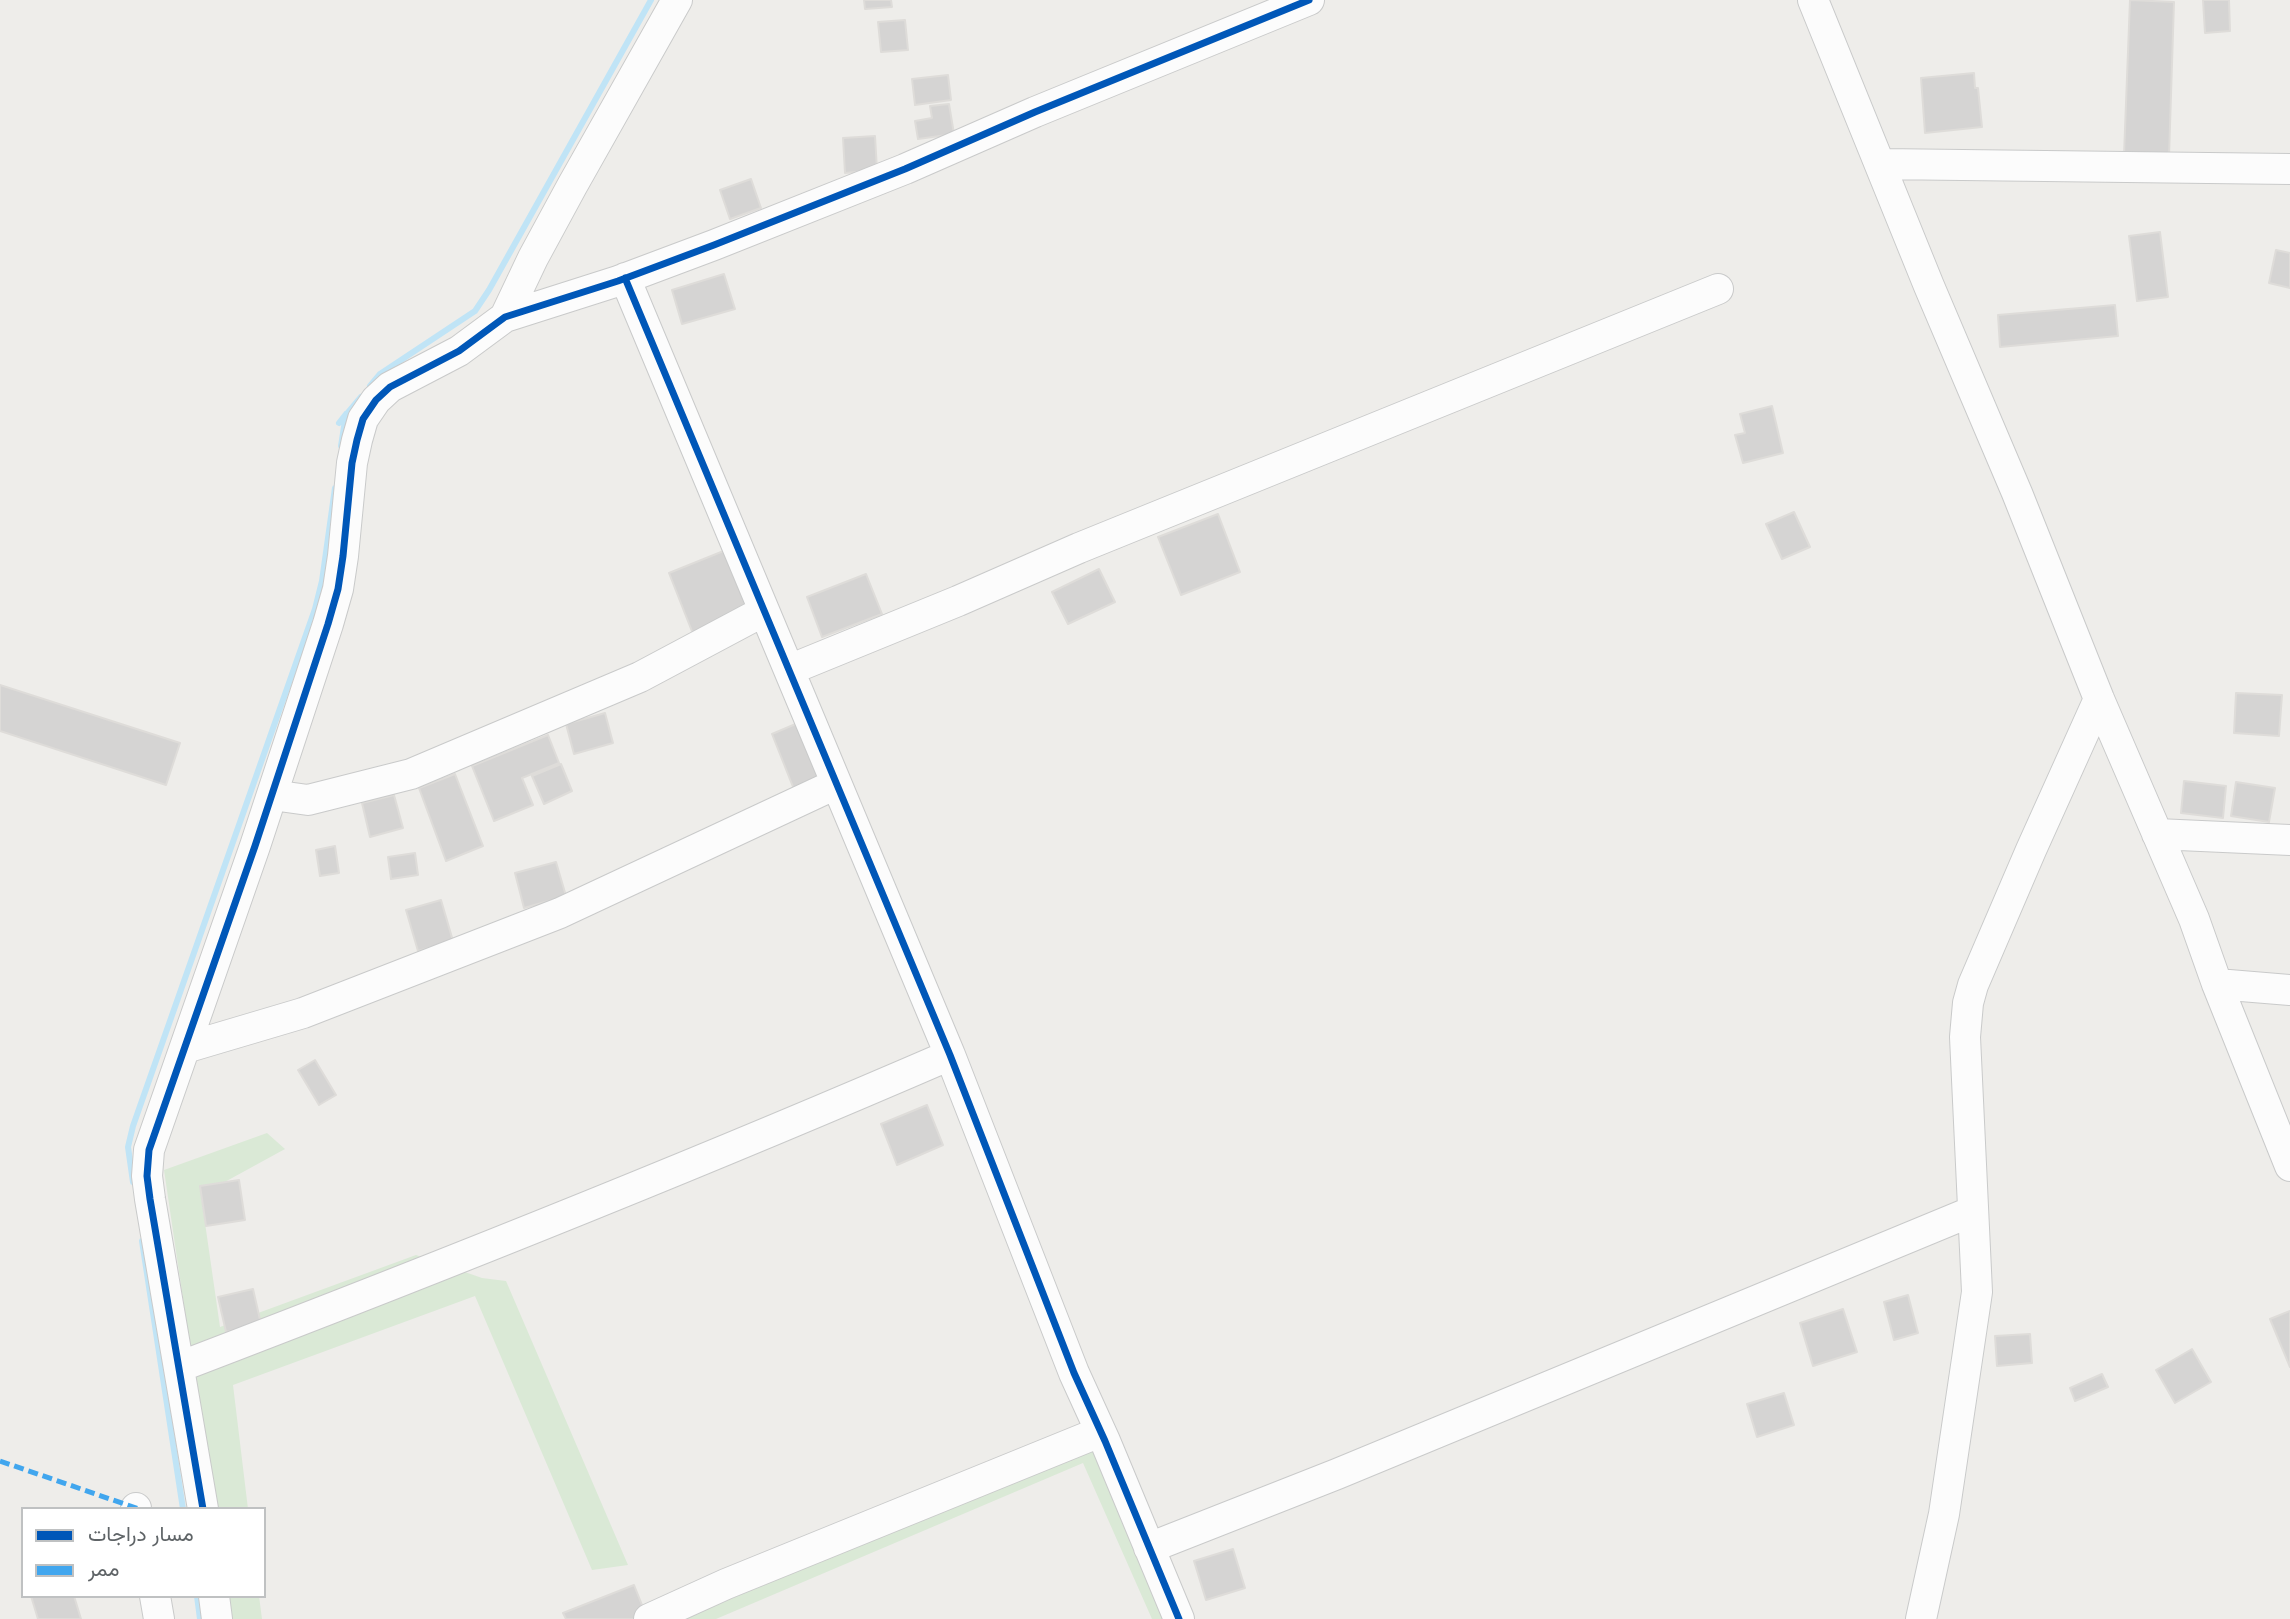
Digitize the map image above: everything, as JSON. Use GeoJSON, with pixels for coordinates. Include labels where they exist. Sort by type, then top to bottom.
{"type":"FeatureCollection","features":[{"type":"Feature","properties":{"kind":"street"},"geometry":{"type":"LineString","coordinates":[[505,317],[559,210],[677,0]]}},
{"type":"Feature","properties":{"kind":"street"},"geometry":{"type":"LineString","coordinates":[[203,1507],[147,1176],[149,1150],[272,795],[338,589],[344,556],[352,463],[363,419],[376,400],[390,387],[459,351],[505,317],[625,278],[905,169],[1035,112],[1309,0]]}},
{"type":"Feature","properties":{"kind":"street"},"geometry":{"type":"LineString","coordinates":[[1813,0],[1934,298],[2017,493],[2099,699],[2194,919],[2217,984],[2290,1166]]}},
{"type":"Feature","properties":{"kind":"street"},"geometry":{"type":"LineString","coordinates":[[1881,164],[2290,169]]}},
{"type":"Feature","properties":{"kind":"street"},"geometry":{"type":"LineString","coordinates":[[625,278],[950,1055],[1074,1373],[1179,1619]]}},
{"type":"Feature","properties":{"kind":"street"},"geometry":{"type":"LineString","coordinates":[[789,670],[1079,548],[1717,289]]}},
{"type":"Feature","properties":{"kind":"street"},"geometry":{"type":"LineString","coordinates":[[272,795],[308,800],[411,774],[640,677],[764,611]]}},
{"type":"Feature","properties":{"kind":"street"},"geometry":{"type":"LineString","coordinates":[[1922,1619],[1944,1514],[1976,1306],[1965,1037],[1968,1003],[1973,985],[2031,850],[2099,699]]}},
{"type":"Feature","properties":{"kind":"street"},"geometry":{"type":"LineString","coordinates":[[185,1048],[303,1013],[561,913],[836,784]]}},
{"type":"Feature","properties":{"kind":"street"},"geometry":{"type":"LineString","coordinates":[[2157,834],[2290,840]]}},
{"type":"Feature","properties":{"kind":"street"},"geometry":{"type":"LineString","coordinates":[[2217,984],[2290,989]]}},
{"type":"Feature","properties":{"kind":"street"},"geometry":{"type":"LineString","coordinates":[[179,1367],[433,1270],[597,1201],[783,1128],[950,1055]]}},
{"type":"Feature","properties":{"kind":"street"},"geometry":{"type":"LineString","coordinates":[[1149,1548],[1337,1474],[1973,1211]]}},
{"type":"Feature","properties":{"kind":"street"},"geometry":{"type":"LineString","coordinates":[[649,1619],[726,1584],[1100,1432]]}},
{"type":"Feature","properties":{"kind":"street"},"geometry":{"type":"LineString","coordinates":[[155,1598],[159,1619]]}},
{"type":"Feature","properties":{"kind":"street"},"geometry":{"type":"LineString","coordinates":[[214,1598],[218,1619]]}},
{"type":"Feature","properties":{"kind":"green space"},"geometry":{"type":"Polygon","coordinates":[[[267,1133],[285,1149],[201,1195],[220,1327],[416,1255],[482,1278],[506,1281],[628,1565],[592,1570],[475,1296],[233,1385],[248,1507],[214,1507],[164,1170],[267,1133]]]}},
{"type":"Feature","properties":{"kind":"green space"},"geometry":{"type":"Polygon","coordinates":[[[1099,1436],[1176,1619],[1152,1619],[1083,1463],[716,1619],[660,1619],[1099,1436]]]}},
{"type":"Feature","properties":{"kind":"green space"},"geometry":{"type":"Polygon","coordinates":[[[227,1598],[259,1598],[262,1619],[231,1619],[227,1598]]]}},
{"type":"Feature","properties":{"kind":"building"},"geometry":{"type":"Polygon","coordinates":[[[864,0],[891,0],[892,7],[865,9],[864,0]]]}},
{"type":"Feature","properties":{"kind":"building"},"geometry":{"type":"Polygon","coordinates":[[[2130,0],[2174,2],[2169,157],[2124,155],[2130,0]]]}},
{"type":"Feature","properties":{"kind":"building"},"geometry":{"type":"Polygon","coordinates":[[[2203,0],[2229,0],[2230,31],[2205,33],[2203,0]]]}},
{"type":"Feature","properties":{"kind":"building"},"geometry":{"type":"Polygon","coordinates":[[[905,20],[908,50],[881,52],[878,22],[905,20]]]}},
{"type":"Feature","properties":{"kind":"building"},"geometry":{"type":"Polygon","coordinates":[[[1974,73],[1982,127],[1925,133],[1921,78],[1974,73]]]}},
{"type":"Feature","properties":{"kind":"building"},"geometry":{"type":"Polygon","coordinates":[[[948,75],[951,100],[915,105],[912,79],[948,75]]]}},
{"type":"Feature","properties":{"kind":"building"},"geometry":{"type":"Polygon","coordinates":[[[949,104],[954,134],[918,139],[915,121],[932,118],[930,106],[949,104]]]}},
{"type":"Feature","properties":{"kind":"building"},"geometry":{"type":"Polygon","coordinates":[[[875,136],[877,170],[845,173],[843,138],[875,136]]]}},
{"type":"Feature","properties":{"kind":"building"},"geometry":{"type":"Polygon","coordinates":[[[751,179],[761,208],[730,219],[720,190],[751,179]]]}},
{"type":"Feature","properties":{"kind":"building"},"geometry":{"type":"Polygon","coordinates":[[[2160,232],[2168,297],[2137,301],[2129,236],[2160,232]]]}},
{"type":"Feature","properties":{"kind":"building"},"geometry":{"type":"Polygon","coordinates":[[[2276,250],[2290,253],[2290,288],[2269,283],[2276,250]]]}},
{"type":"Feature","properties":{"kind":"building"},"geometry":{"type":"Polygon","coordinates":[[[724,274],[735,309],[682,324],[672,290],[724,274]]]}},
{"type":"Feature","properties":{"kind":"building"},"geometry":{"type":"Polygon","coordinates":[[[2115,305],[2118,336],[2000,347],[1998,315],[2115,305]]]}},
{"type":"Feature","properties":{"kind":"building"},"geometry":{"type":"Polygon","coordinates":[[[1772,406],[1783,453],[1743,463],[1735,435],[1745,433],[1740,414],[1772,406]]]}},
{"type":"Feature","properties":{"kind":"building"},"geometry":{"type":"Polygon","coordinates":[[[1794,512],[1810,547],[1782,559],[1766,524],[1794,512]]]}},
{"type":"Feature","properties":{"kind":"building"},"geometry":{"type":"Polygon","coordinates":[[[1218,514],[1240,572],[1181,595],[1158,537],[1218,514]]]}},
{"type":"Feature","properties":{"kind":"building"},"geometry":{"type":"Polygon","coordinates":[[[731,548],[755,608],[695,639],[669,573],[731,548]]]}},
{"type":"Feature","properties":{"kind":"building"},"geometry":{"type":"Polygon","coordinates":[[[1099,569],[1115,602],[1068,624],[1052,592],[1099,569]]]}},
{"type":"Feature","properties":{"kind":"building"},"geometry":{"type":"Polygon","coordinates":[[[866,574],[882,614],[822,637],[807,597],[866,574]]]}},
{"type":"Feature","properties":{"kind":"building"},"geometry":{"type":"Polygon","coordinates":[[[0,685],[180,743],[166,785],[0,731],[0,685]]]}},
{"type":"Feature","properties":{"kind":"building"},"geometry":{"type":"Polygon","coordinates":[[[2236,693],[2282,695],[2279,736],[2234,733],[2236,693]]]}},
{"type":"Feature","properties":{"kind":"building"},"geometry":{"type":"Polygon","coordinates":[[[605,713],[613,743],[574,754],[566,724],[605,713]]]}},
{"type":"Feature","properties":{"kind":"building"},"geometry":{"type":"Polygon","coordinates":[[[805,720],[830,783],[797,797],[772,734],[805,720]]]}},
{"type":"Feature","properties":{"kind":"building"},"geometry":{"type":"Polygon","coordinates":[[[548,735],[559,763],[522,778],[533,805],[494,821],[472,766],[548,735]]]}},
{"type":"Feature","properties":{"kind":"building"},"geometry":{"type":"Polygon","coordinates":[[[561,764],[572,791],[544,804],[532,776],[561,764]]]}},
{"type":"Feature","properties":{"kind":"building"},"geometry":{"type":"Polygon","coordinates":[[[455,774],[483,846],[446,861],[419,788],[455,774]]]}},
{"type":"Feature","properties":{"kind":"building"},"geometry":{"type":"Polygon","coordinates":[[[2184,781],[2226,786],[2223,818],[2181,813],[2184,781]]]}},
{"type":"Feature","properties":{"kind":"building"},"geometry":{"type":"Polygon","coordinates":[[[2236,782],[2275,788],[2269,822],[2231,816],[2236,782]]]}},
{"type":"Feature","properties":{"kind":"building"},"geometry":{"type":"Polygon","coordinates":[[[394,795],[403,828],[370,837],[362,803],[394,795]]]}},
{"type":"Feature","properties":{"kind":"building"},"geometry":{"type":"Polygon","coordinates":[[[335,846],[339,873],[320,876],[316,850],[335,846]]]}},
{"type":"Feature","properties":{"kind":"building"},"geometry":{"type":"Polygon","coordinates":[[[415,853],[418,875],[391,879],[388,857],[415,853]]]}},
{"type":"Feature","properties":{"kind":"building"},"geometry":{"type":"Polygon","coordinates":[[[556,862],[566,896],[524,908],[515,873],[556,862]]]}},
{"type":"Feature","properties":{"kind":"building"},"geometry":{"type":"Polygon","coordinates":[[[441,900],[453,941],[418,951],[406,910],[441,900]]]}},
{"type":"Feature","properties":{"kind":"building"},"geometry":{"type":"Polygon","coordinates":[[[315,1060],[336,1095],[319,1105],[298,1070],[315,1060]]]}},
{"type":"Feature","properties":{"kind":"building"},"geometry":{"type":"Polygon","coordinates":[[[927,1105],[943,1145],[897,1165],[881,1124],[927,1105]]]}},
{"type":"Feature","properties":{"kind":"building"},"geometry":{"type":"Polygon","coordinates":[[[239,1180],[245,1220],[206,1226],[200,1186],[239,1180]]]}},
{"type":"Feature","properties":{"kind":"building"},"geometry":{"type":"Polygon","coordinates":[[[253,1289],[261,1324],[226,1332],[218,1297],[253,1289]]]}},
{"type":"Feature","properties":{"kind":"building"},"geometry":{"type":"Polygon","coordinates":[[[1908,1295],[1918,1333],[1894,1340],[1884,1302],[1908,1295]]]}},
{"type":"Feature","properties":{"kind":"building"},"geometry":{"type":"Polygon","coordinates":[[[1843,1309],[1857,1352],[1813,1366],[1800,1323],[1843,1309]]]}},
{"type":"Feature","properties":{"kind":"building"},"geometry":{"type":"Polygon","coordinates":[[[2290,1311],[2290,1367],[2270,1319],[2290,1311]]]}},
{"type":"Feature","properties":{"kind":"building"},"geometry":{"type":"Polygon","coordinates":[[[2030,1334],[2032,1363],[1997,1366],[1995,1336],[2030,1334]]]}},
{"type":"Feature","properties":{"kind":"building"},"geometry":{"type":"Polygon","coordinates":[[[2192,1349],[2211,1382],[2175,1403],[2156,1370],[2192,1349]]]}},
{"type":"Feature","properties":{"kind":"building"},"geometry":{"type":"Polygon","coordinates":[[[2102,1374],[2108,1387],[2075,1401],[2070,1388],[2102,1374]]]}},
{"type":"Feature","properties":{"kind":"building"},"geometry":{"type":"Polygon","coordinates":[[[1784,1393],[1794,1425],[1757,1437],[1747,1404],[1784,1393]]]}},
{"type":"Feature","properties":{"kind":"building"},"geometry":{"type":"Polygon","coordinates":[[[1233,1549],[1245,1588],[1206,1600],[1194,1561],[1233,1549]]]}},
{"type":"Feature","properties":{"kind":"building"},"geometry":{"type":"Polygon","coordinates":[[[634,1585],[646,1615],[637,1619],[566,1619],[563,1613],[634,1585]]]}},
{"type":"Feature","properties":{"kind":"building"},"geometry":{"type":"Polygon","coordinates":[[[32,1598],[75,1598],[81,1619],[38,1619],[32,1598]]]}},
{"type":"Feature","properties":{"kind":"waterway"},"geometry":{"type":"LineString","coordinates":[[370,386],[380,374],[475,311],[651,0]]}},
{"type":"Feature","properties":{"kind":"waterway"},"geometry":{"type":"LineString","coordinates":[[345,416],[361,397]]}},
{"type":"Feature","properties":{"kind":"waterway"},"geometry":{"type":"LineString","coordinates":[[339,423],[346,414],[341,446]]}},
{"type":"Feature","properties":{"kind":"waterway"},"geometry":{"type":"LineString","coordinates":[[133,1182],[128,1147],[133,1126],[315,609],[322,581],[335,488]]}},
{"type":"Feature","properties":{"kind":"waterway"},"geometry":{"type":"LineString","coordinates":[[142,1241],[183,1507]]}},
{"type":"Feature","properties":{"kind":"waterway"},"geometry":{"type":"LineString","coordinates":[[197,1598],[200,1619]]}},
{"type":"Feature","properties":{"kind":"marked path"},"geometry":{"type":"LineString","coordinates":[[0,1461],[133,1507]]}},
{"type":"Feature","properties":{"kind":"cycle path"},"geometry":{"type":"LineString","coordinates":[[203,1507],[150,1199],[147,1176],[149,1150],[255,846],[328,624],[338,589],[343,556],[352,463],[363,419],[376,400],[390,387],[459,351],[505,317],[618,281],[714,245],[905,169],[1035,112],[1309,0]]}},
{"type":"Feature","properties":{"kind":"cycle path"},"geometry":{"type":"LineString","coordinates":[[625,278],[950,1055],[1074,1373],[1179,1619]]}}]}
